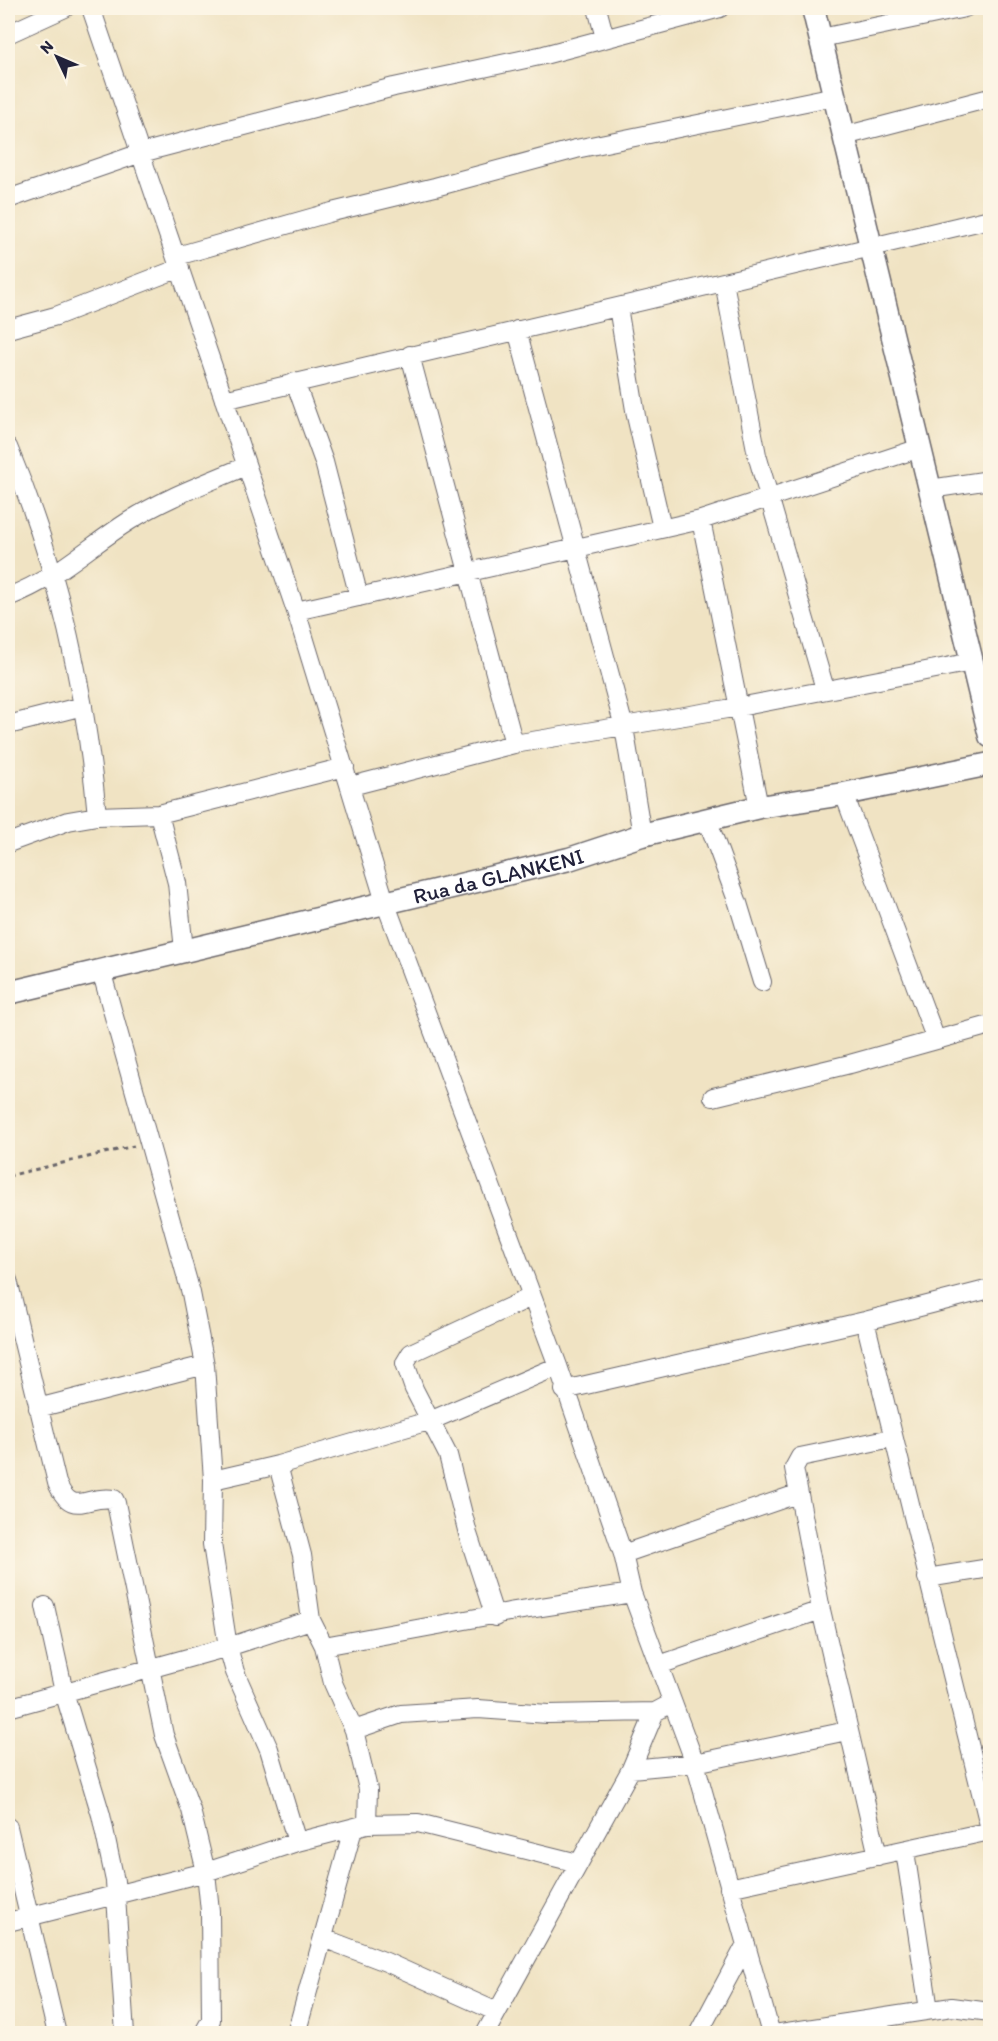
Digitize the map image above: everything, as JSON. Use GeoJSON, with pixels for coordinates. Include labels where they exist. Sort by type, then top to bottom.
{"type":"FeatureCollection","features":[{"type":"Feature","properties":{"kind":"street"},"geometry":{"type":"LineString","coordinates":[[8,34],[65,8]]}},
{"type":"Feature","properties":{"kind":"street"},"geometry":{"type":"LineString","coordinates":[[91,8],[296,611],[385,902],[558,1366],[564,1389],[623,1554],[632,1593],[695,1762],[773,2034],[952,2007],[990,2012]]}},
{"type":"Feature","properties":{"kind":"street"},"geometry":{"type":"LineString","coordinates":[[597,8],[605,38]]}},
{"type":"Feature","properties":{"kind":"street"},"geometry":{"type":"LineString","coordinates":[[8,199],[141,153],[394,87],[544,55],[720,8]]}},
{"type":"Feature","properties":{"kind":"street"},"geometry":{"type":"LineString","coordinates":[[813,8],[990,736]]}},
{"type":"Feature","properties":{"kind":"street"},"geometry":{"type":"LineString","coordinates":[[821,38],[965,8]]}},
{"type":"Feature","properties":{"kind":"street"},"geometry":{"type":"LineString","coordinates":[[8,329],[56,316],[178,262],[332,212],[435,188],[576,149],[834,96]]}},
{"type":"Feature","properties":{"kind":"street"},"geometry":{"type":"LineString","coordinates":[[844,136],[990,98]]}},
{"type":"Feature","properties":{"kind":"street"},"geometry":{"type":"LineString","coordinates":[[224,400],[990,219]]}},
{"type":"Feature","properties":{"kind":"street"},"geometry":{"type":"LineString","coordinates":[[724,282],[758,455],[825,689]]}},
{"type":"Feature","properties":{"kind":"street"},"geometry":{"type":"LineString","coordinates":[[618,307],[636,416],[662,528]]}},
{"type":"Feature","properties":{"kind":"street"},"geometry":{"type":"LineString","coordinates":[[517,330],[624,727],[642,835]]}},
{"type":"Feature","properties":{"kind":"street"},"geometry":{"type":"LineString","coordinates":[[410,356],[514,744]]}},
{"type":"Feature","properties":{"kind":"street"},"geometry":{"type":"LineString","coordinates":[[295,382],[324,462],[359,597]]}},
{"type":"Feature","properties":{"kind":"street"},"geometry":{"type":"LineString","coordinates":[[8,447],[31,503],[53,575],[83,706],[92,760],[97,816]]}},
{"type":"Feature","properties":{"kind":"street"},"geometry":{"type":"LineString","coordinates":[[296,611],[701,519],[769,495],[920,448]]}},
{"type":"Feature","properties":{"kind":"street"},"geometry":{"type":"LineString","coordinates":[[8,597],[53,575],[129,521],[179,494],[246,466]]}},
{"type":"Feature","properties":{"kind":"street"},"geometry":{"type":"LineString","coordinates":[[930,489],[990,480]]}},
{"type":"Feature","properties":{"kind":"street"},"geometry":{"type":"LineString","coordinates":[[701,519],[759,807]]}},
{"type":"Feature","properties":{"kind":"street"},"geometry":{"type":"LineString","coordinates":[[351,786],[514,744],[739,707],[972,662]]}},
{"type":"Feature","properties":{"kind":"street"},"geometry":{"type":"LineString","coordinates":[[8,725],[83,706]]}},
{"type":"Feature","properties":{"kind":"street","name":"Rua da GLANKENI"},"geometry":{"type":"LineString","coordinates":[[8,993],[569,859],[642,835],[707,819],[759,807],[844,794],[990,764]]}},
{"type":"Feature","properties":{"kind":"street"},"geometry":{"type":"LineString","coordinates":[[8,843],[68,821],[97,816],[159,814],[345,767]]}},
{"type":"Feature","properties":{"kind":"street"},"geometry":{"type":"LineString","coordinates":[[844,794],[936,1040]]}},
{"type":"Feature","properties":{"kind":"street"},"geometry":{"type":"LineString","coordinates":[[159,814],[177,884],[184,950]]}},
{"type":"Feature","properties":{"kind":"street"},"geometry":{"type":"LineString","coordinates":[[707,819],[738,903],[762,982]]}},
{"type":"Feature","properties":{"kind":"street"},"geometry":{"type":"LineString","coordinates":[[101,970],[191,1293],[205,1365],[213,1480],[212,1544],[228,1647],[235,1672],[269,1749],[297,1842]]}},
{"type":"Feature","properties":{"kind":"street"},"geometry":{"type":"LineString","coordinates":[[713,1097],[850,1064],[990,1025]]}},
{"type":"Feature","properties":{"kind":"street"},"geometry":{"type":"LineString","coordinates":[[8,1280],[57,1483],[67,1501],[76,1504],[114,1498],[152,1668],[164,1735],[191,1810],[206,1872],[210,1911],[211,2020],[203,2034]]}},
{"type":"Feature","properties":{"kind":"street"},"geometry":{"type":"LineString","coordinates":[[564,1389],[865,1321],[990,1289]]}},
{"type":"Feature","properties":{"kind":"street"},"geometry":{"type":"LineString","coordinates":[[495,1617],[468,1534],[448,1455],[432,1420],[414,1389],[405,1363],[408,1356],[531,1297]]}},
{"type":"Feature","properties":{"kind":"street"},"geometry":{"type":"LineString","coordinates":[[729,1887],[905,1851],[990,1830],[865,1321]]}},
{"type":"Feature","properties":{"kind":"street"},"geometry":{"type":"LineString","coordinates":[[38,1408],[205,1365]]}},
{"type":"Feature","properties":{"kind":"street"},"geometry":{"type":"LineString","coordinates":[[213,1480],[278,1465],[432,1420],[558,1366]]}},
{"type":"Feature","properties":{"kind":"street"},"geometry":{"type":"LineString","coordinates":[[878,1856],[847,1731],[797,1494],[794,1468],[800,1457],[892,1438]]}},
{"type":"Feature","properties":{"kind":"street"},"geometry":{"type":"LineString","coordinates":[[278,1465],[302,1556],[311,1620],[324,1646],[333,1683],[354,1730],[368,1789],[360,1827],[323,1938],[296,2034]]}},
{"type":"Feature","properties":{"kind":"street"},"geometry":{"type":"LineString","coordinates":[[623,1554],[797,1494]]}},
{"type":"Feature","properties":{"kind":"street"},"geometry":{"type":"LineString","coordinates":[[927,1578],[990,1568]]}},
{"type":"Feature","properties":{"kind":"street"},"geometry":{"type":"LineString","coordinates":[[324,1646],[495,1617],[510,1612],[632,1593]]}},
{"type":"Feature","properties":{"kind":"street"},"geometry":{"type":"LineString","coordinates":[[45,1606],[64,1692],[101,1815],[117,1895],[124,2034]]}},
{"type":"Feature","properties":{"kind":"street"},"geometry":{"type":"LineString","coordinates":[[659,1665],[821,1610]]}},
{"type":"Feature","properties":{"kind":"street"},"geometry":{"type":"LineString","coordinates":[[8,1707],[228,1647],[311,1620]]}},
{"type":"Feature","properties":{"kind":"street"},"geometry":{"type":"LineString","coordinates":[[354,1730],[401,1714],[478,1709],[548,1714],[655,1712],[672,1703]]}},
{"type":"Feature","properties":{"kind":"street"},"geometry":{"type":"LineString","coordinates":[[485,2034],[631,1769],[655,1712]]}},
{"type":"Feature","properties":{"kind":"street"},"geometry":{"type":"LineString","coordinates":[[631,1769],[695,1762],[847,1731]]}},
{"type":"Feature","properties":{"kind":"street"},"geometry":{"type":"LineString","coordinates":[[8,1922],[206,1872],[297,1842],[360,1827],[418,1823],[578,1863]]}},
{"type":"Feature","properties":{"kind":"street"},"geometry":{"type":"LineString","coordinates":[[8,1827],[57,2034]]}},
{"type":"Feature","properties":{"kind":"street"},"geometry":{"type":"LineString","coordinates":[[905,1851],[929,2010]]}},
{"type":"Feature","properties":{"kind":"street"},"geometry":{"type":"LineString","coordinates":[[323,1938],[386,1962],[497,2012]]}},
{"type":"Feature","properties":{"kind":"street"},"geometry":{"type":"LineString","coordinates":[[698,2034],[746,1944]]}},
{"type":"Feature","properties":{"kind":"path"},"geometry":{"type":"LineString","coordinates":[[8,1176],[149,1142]]}}]}
